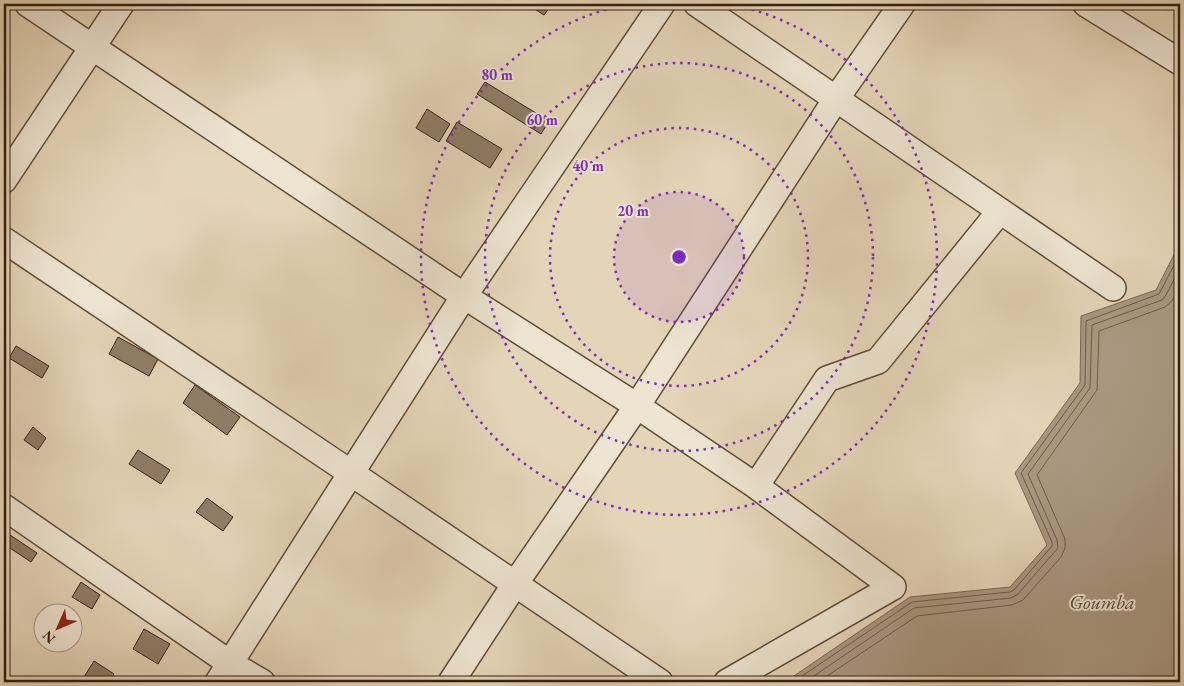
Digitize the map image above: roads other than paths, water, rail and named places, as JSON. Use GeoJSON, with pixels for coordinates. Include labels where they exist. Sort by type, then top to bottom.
{"type":"FeatureCollection","features":[{"type":"Feature","properties":{"kind":"street"},"geometry":{"type":"LineString","coordinates":[[28,4],[464,296],[637,406],[756,486],[892,587],[727,682]]}},
{"type":"Feature","properties":{"kind":"street"},"geometry":{"type":"LineString","coordinates":[[4,180],[120,4]]}},
{"type":"Feature","properties":{"kind":"street"},"geometry":{"type":"LineString","coordinates":[[225,673],[464,296],[662,4]]}},
{"type":"Feature","properties":{"kind":"street"},"geometry":{"type":"LineString","coordinates":[[697,4],[1113,288]]}},
{"type":"Feature","properties":{"kind":"street"},"geometry":{"type":"LineString","coordinates":[[451,682],[515,584],[637,406],[836,99],[902,4]]}},
{"type":"Feature","properties":{"kind":"street"},"geometry":{"type":"LineString","coordinates":[[1086,4],[1180,62]]}},
{"type":"Feature","properties":{"kind":"street"},"geometry":{"type":"LineString","coordinates":[[756,486],[827,379],[878,361],[1000,211]]}},
{"type":"Feature","properties":{"kind":"street"},"geometry":{"type":"LineString","coordinates":[[4,240],[660,682]]}},
{"type":"Feature","properties":{"kind":"street"},"geometry":{"type":"LineString","coordinates":[[4,507],[225,673],[262,682]]}},
{"type":"Feature","properties":{"kind":"water","name":"Goumba"},"geometry":{"type":"Polygon","coordinates":[[[1180,243],[1180,682],[785,682],[910,597],[1010,587],[1047,545],[1015,473],[1080,383],[1081,316],[1156,290],[1180,243]]]}}]}
